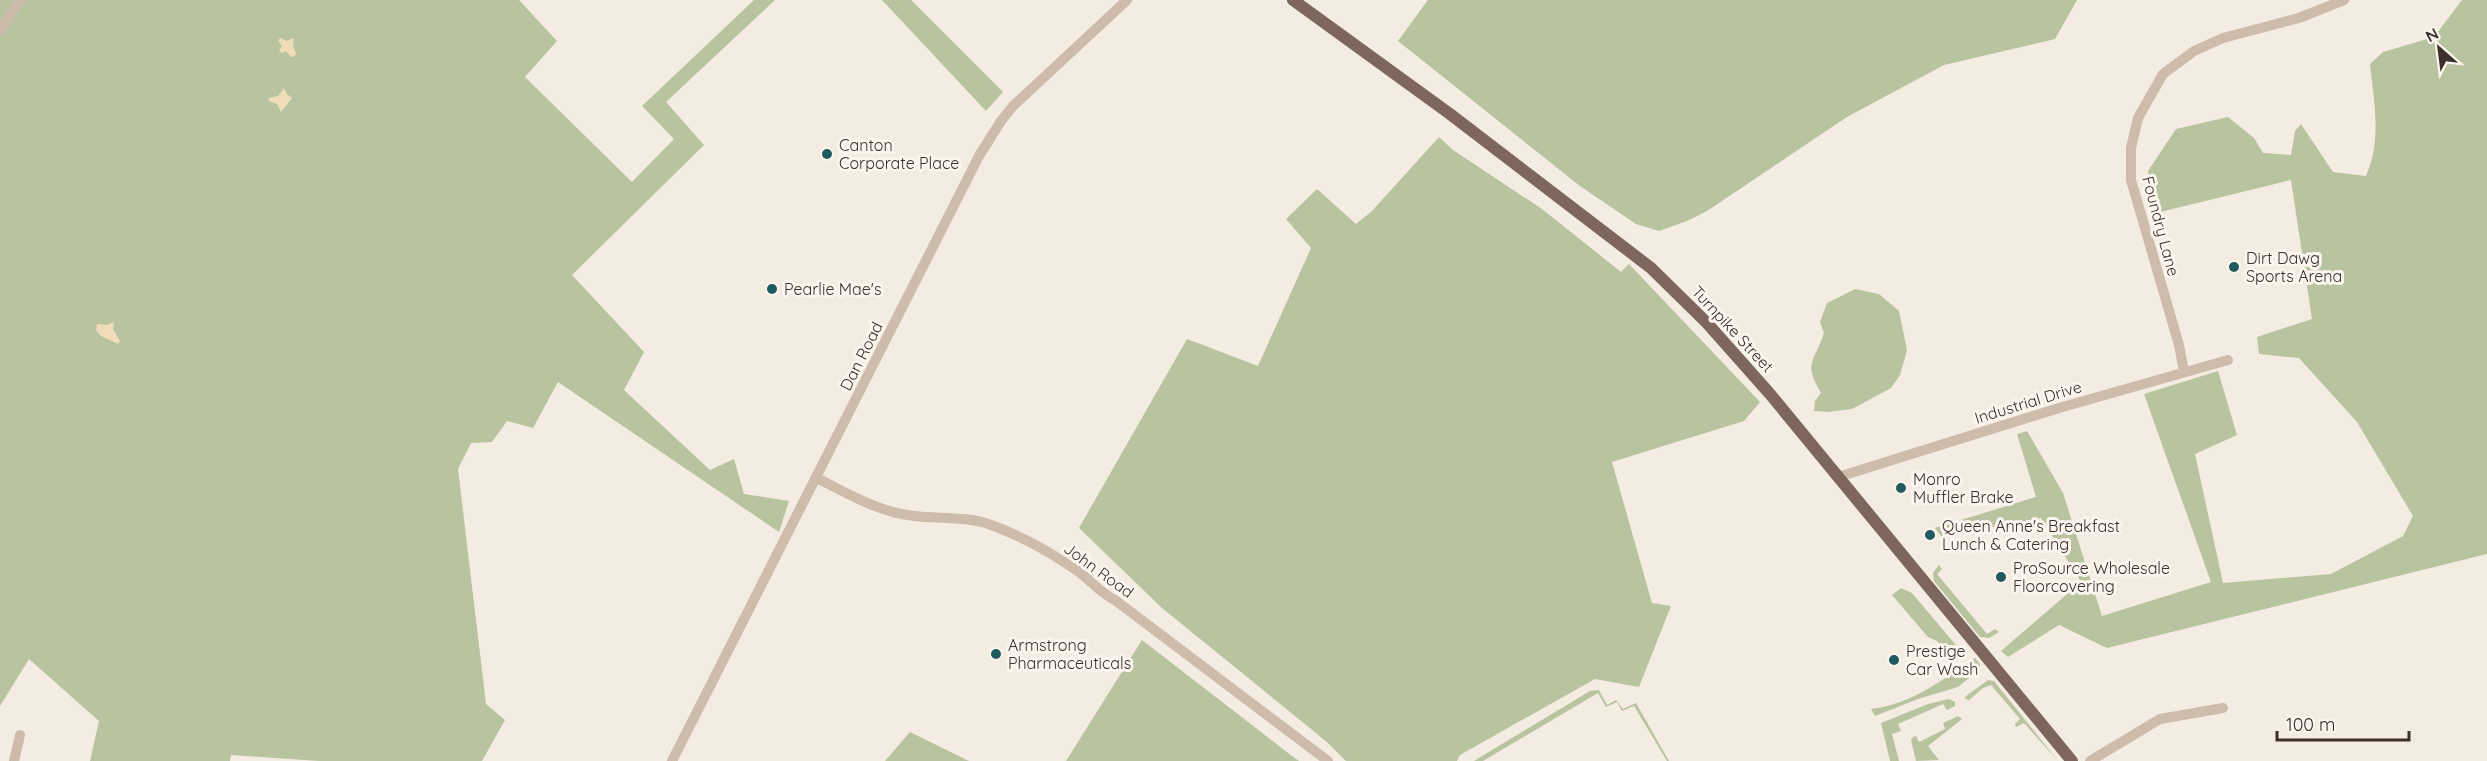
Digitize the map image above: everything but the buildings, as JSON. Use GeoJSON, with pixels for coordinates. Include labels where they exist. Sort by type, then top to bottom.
{"type":"FeatureCollection","features":[{"type":"Feature","properties":{"kind":"main road","name":"Turnpike Street"},"geometry":{"type":"LineString","coordinates":[[1293,0],[1646,262],[1714,330],[1776,401],[2072,761]]}},
{"type":"Feature","properties":{"kind":"street"},"geometry":{"type":"LineString","coordinates":[[0,31],[20,0]]}},
{"type":"Feature","properties":{"kind":"street","name":"Dan Road"},"geometry":{"type":"LineString","coordinates":[[672,761],[979,156],[1001,121],[1035,84],[1127,0]]}},
{"type":"Feature","properties":{"kind":"street","name":"Foundry Lane"},"geometry":{"type":"LineString","coordinates":[[2184,372],[2179,345],[2131,180],[2131,148],[2138,117],[2163,74],[2194,51],[2223,38],[2299,18],[2344,0]]}},
{"type":"Feature","properties":{"kind":"street","name":"Industrial Drive"},"geometry":{"type":"LineString","coordinates":[[1838,477],[2050,411],[2228,360]]}},
{"type":"Feature","properties":{"kind":"street","name":"John Road"},"geometry":{"type":"LineString","coordinates":[[817,478],[856,499],[887,511],[912,516],[970,520],[990,524],[1050,553],[1080,573],[1106,595],[1328,761]]}},
{"type":"Feature","properties":{"kind":"street"},"geometry":{"type":"LineString","coordinates":[[2090,761],[2160,719],[2223,708]]}},
{"type":"Feature","properties":{"kind":"street"},"geometry":{"type":"LineString","coordinates":[[14,761],[20,735]]}},
{"type":"Feature","properties":{"kind":"green space"},"geometry":{"type":"Polygon","coordinates":[[[0,0],[519,0],[557,41],[525,77],[632,182],[674,139],[642,106],[754,0],[775,0],[666,102],[704,145],[572,275],[644,352],[624,390],[710,470],[734,459],[744,494],[789,501],[779,532],[558,382],[533,428],[507,421],[492,442],[471,443],[458,469],[486,704],[505,720],[482,761],[319,761],[231,755],[230,761],[90,761],[99,721],[29,659],[0,706],[0,0]]]}},
{"type":"Feature","properties":{"kind":"green space"},"geometry":{"type":"Polygon","coordinates":[[[882,0],[911,0],[1003,92],[986,111],[882,0]]]}},
{"type":"Feature","properties":{"kind":"green space"},"geometry":{"type":"Polygon","coordinates":[[[1428,0],[2077,0],[2055,39],[1944,65],[1847,117],[1707,211],[1659,231],[1636,224],[1580,186],[1398,41],[1428,0]]]}},
{"type":"Feature","properties":{"kind":"green space"},"geometry":{"type":"Polygon","coordinates":[[[2462,0],[2487,0],[2487,554],[2107,648],[2059,625],[2008,657],[2001,651],[2081,582],[2041,518],[1942,537],[1935,528],[2036,497],[2017,434],[2027,431],[2063,493],[2102,616],[2211,582],[2144,394],[2218,371],[2237,435],[2195,454],[2223,583],[2331,574],[2403,536],[2413,516],[2357,422],[2299,358],[2259,354],[2257,337],[2312,319],[2291,180],[2152,214],[2148,171],[2176,129],[2228,117],[2254,138],[2263,153],[2291,155],[2295,131],[2301,124],[2333,172],[2366,176],[2374,149],[2376,121],[2370,64],[2383,52],[2434,37],[2462,0]]]}},
{"type":"Feature","properties":{"kind":"green space"},"geometry":{"type":"Polygon","coordinates":[[[1439,137],[1453,150],[1542,209],[1621,272],[1629,264],[1760,402],[1744,421],[1612,462],[1652,603],[1671,606],[1639,687],[1595,679],[1460,755],[1457,761],[1346,761],[1327,742],[1162,608],[1079,528],[1187,339],[1258,366],[1311,248],[1286,219],[1317,189],[1356,224],[1372,211],[1439,137]]]}},
{"type":"Feature","properties":{"kind":"green space"},"geometry":{"type":"Polygon","coordinates":[[[1855,289],[1879,294],[1899,311],[1907,350],[1900,375],[1891,388],[1852,409],[1814,411],[1815,401],[1821,393],[1811,368],[1824,333],[1820,322],[1827,303],[1855,289]]]}},
{"type":"Feature","properties":{"kind":"green space"},"geometry":{"type":"Polygon","coordinates":[[[1939,565],[1942,569],[1937,574],[1987,634],[1995,629],[1999,632],[1989,638],[1980,637],[1934,581],[1933,573],[1939,565]]]}},
{"type":"Feature","properties":{"kind":"green space"},"geometry":{"type":"Polygon","coordinates":[[[1901,588],[1912,593],[1960,650],[1960,657],[1950,657],[1937,641],[1928,637],[1892,595],[1901,588]]]}},
{"type":"Feature","properties":{"kind":"green space"},"geometry":{"type":"Polygon","coordinates":[[[1142,640],[1292,756],[1299,761],[1066,761],[1142,640]]]}},
{"type":"Feature","properties":{"kind":"green space"},"geometry":{"type":"Polygon","coordinates":[[[1975,658],[1980,664],[1980,669],[1958,687],[1918,699],[1875,716],[1871,709],[1885,707],[1913,697],[1975,658]]]}},
{"type":"Feature","properties":{"kind":"green space"},"geometry":{"type":"Polygon","coordinates":[[[1988,680],[1994,681],[2058,761],[2024,723],[2016,727],[2015,724],[2020,719],[1991,685],[1983,688],[1969,700],[1965,699],[1988,680]]]}},
{"type":"Feature","properties":{"kind":"green space"},"geometry":{"type":"Polygon","coordinates":[[[1599,690],[1607,705],[1616,700],[1623,709],[1636,703],[1669,761],[1634,706],[1622,711],[1617,702],[1606,707],[1598,693],[1483,761],[1474,761],[1590,691],[1599,690]]]}},
{"type":"Feature","properties":{"kind":"green space"},"geometry":{"type":"Polygon","coordinates":[[[1949,699],[1955,702],[1955,706],[1947,710],[1943,704],[1898,724],[1901,731],[1892,734],[1899,761],[1890,761],[1881,723],[1928,704],[1949,699]]]}},
{"type":"Feature","properties":{"kind":"green space"},"geometry":{"type":"Polygon","coordinates":[[[1958,716],[1962,719],[1928,746],[1939,760],[1916,761],[1911,740],[1913,737],[1916,736],[1919,742],[1945,729],[1943,723],[1958,716]]]}},
{"type":"Feature","properties":{"kind":"green space"},"geometry":{"type":"Polygon","coordinates":[[[910,732],[969,761],[885,761],[910,732]]]}},
{"type":"Feature","properties":{"kind":"sand"},"geometry":{"type":"Polygon","coordinates":[[[281,38],[286,41],[294,38],[295,56],[291,57],[286,51],[282,53],[279,51],[282,46],[278,40],[281,38]]]}},
{"type":"Feature","properties":{"kind":"sand"},"geometry":{"type":"Polygon","coordinates":[[[284,88],[292,98],[281,112],[277,104],[269,101],[268,98],[278,96],[284,88]]]}},
{"type":"Feature","properties":{"kind":"sand"},"geometry":{"type":"Polygon","coordinates":[[[114,322],[113,329],[120,341],[118,344],[101,336],[96,330],[97,324],[107,325],[114,322]]]}},
{"type":"Feature","properties":{"kind":"place","name":"Canton Corporate Place"},"geometry":{"type":"Point","coordinates":[827,154]}},
{"type":"Feature","properties":{"kind":"place","name":"Dirt Dawg Sports Arena"},"geometry":{"type":"Point","coordinates":[2234,267]}},
{"type":"Feature","properties":{"kind":"place","name":"Pearlie Mae's"},"geometry":{"type":"Point","coordinates":[772,289]}},
{"type":"Feature","properties":{"kind":"place","name":"Monro Muffler Brake"},"geometry":{"type":"Point","coordinates":[1901,488]}},
{"type":"Feature","properties":{"kind":"place","name":"Queen Anne's Breakfast Lunch & Catering"},"geometry":{"type":"Point","coordinates":[1930,535]}},
{"type":"Feature","properties":{"kind":"place","name":"ProSource Wholesale Floorcovering"},"geometry":{"type":"Point","coordinates":[2001,577]}},
{"type":"Feature","properties":{"kind":"place","name":"Armstrong Pharmaceuticals"},"geometry":{"type":"Point","coordinates":[996,654]}},
{"type":"Feature","properties":{"kind":"place","name":"Prestige Car Wash"},"geometry":{"type":"Point","coordinates":[1894,660]}}]}
